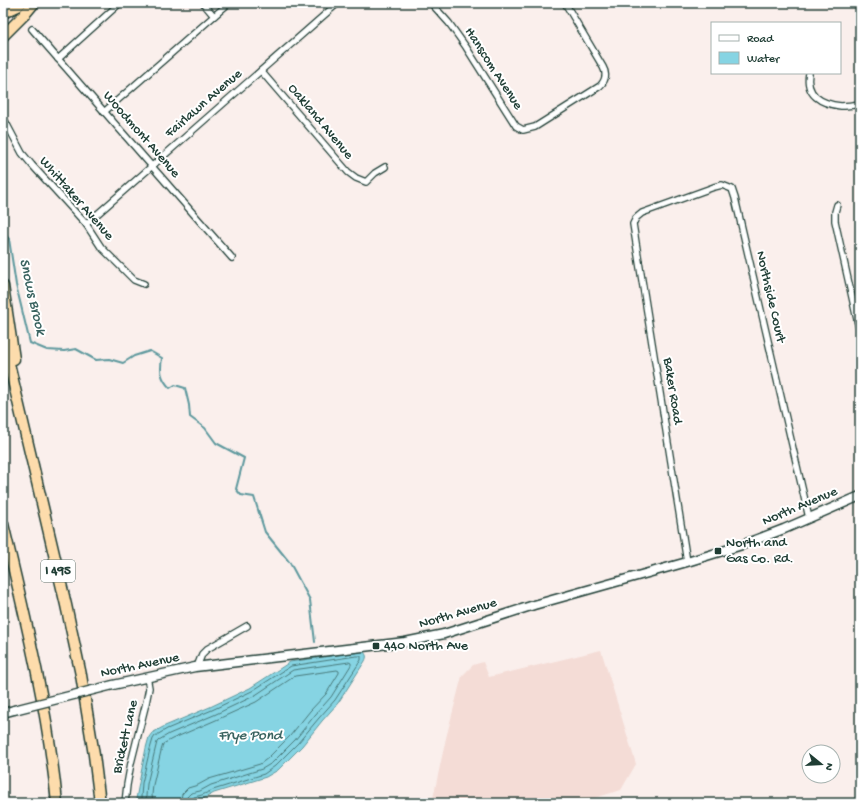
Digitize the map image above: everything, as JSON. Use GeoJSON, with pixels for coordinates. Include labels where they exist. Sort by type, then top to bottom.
{"type":"FeatureCollection","features":[{"type":"Feature","properties":{"kind":"highway"},"geometry":{"type":"LineString","coordinates":[[3,13],[22,3]]}},
{"type":"Feature","properties":{"kind":"highway"},"geometry":{"type":"LineString","coordinates":[[3,36],[34,3]]}},
{"type":"Feature","properties":{"kind":"highway"},"geometry":{"type":"LineString","coordinates":[[3,286],[24,426]]}},
{"type":"Feature","properties":{"kind":"highway","name":"I 495"},"geometry":{"type":"LineString","coordinates":[[3,338],[66,605],[94,755],[100,803]]}},
{"type":"Feature","properties":{"kind":"highway"},"geometry":{"type":"LineString","coordinates":[[3,524],[40,690],[53,768],[57,803]]}},
{"type":"Feature","properties":{"kind":"main road","name":"North Avenue"},"geometry":{"type":"LineString","coordinates":[[3,713],[113,684],[196,667],[336,651],[432,637],[455,631],[528,606],[687,562],[742,545],[784,529],[860,496]]}},
{"type":"Feature","properties":{"kind":"street"},"geometry":{"type":"LineString","coordinates":[[58,59],[120,3]]}},
{"type":"Feature","properties":{"kind":"street"},"geometry":{"type":"LineString","coordinates":[[203,3],[214,16]]}},
{"type":"Feature","properties":{"kind":"street"},"geometry":{"type":"LineString","coordinates":[[104,112],[229,3]]}},
{"type":"Feature","properties":{"kind":"street","name":"Fairlawn Avenue"},"geometry":{"type":"LineString","coordinates":[[86,224],[338,3]]}},
{"type":"Feature","properties":{"kind":"street","name":"Hanscom Avenue"},"geometry":{"type":"LineString","coordinates":[[431,3],[458,35],[516,126],[525,130],[539,125],[604,82],[606,75],[604,69],[565,3]]}},
{"type":"Feature","properties":{"kind":"street","name":"Woodmont Avenue"},"geometry":{"type":"LineString","coordinates":[[32,29],[232,258]]}},
{"type":"Feature","properties":{"kind":"street","name":"Oakland Avenue"},"geometry":{"type":"LineString","coordinates":[[261,71],[348,172],[356,178],[366,182],[375,173],[385,167]]}},
{"type":"Feature","properties":{"kind":"street"},"geometry":{"type":"LineString","coordinates":[[809,74],[808,80],[810,88],[814,96],[820,101],[842,106],[860,104]]}},
{"type":"Feature","properties":{"kind":"street","name":"Whittaker Avenue"},"geometry":{"type":"LineString","coordinates":[[3,118],[22,153],[86,224],[101,247],[134,280],[144,284]]}},
{"type":"Feature","properties":{"kind":"street","name":"Northside Court"},"geometry":{"type":"LineString","coordinates":[[633,224],[636,218],[642,213],[714,187],[722,185],[732,189],[737,205],[809,518]]}},
{"type":"Feature","properties":{"kind":"street"},"geometry":{"type":"LineString","coordinates":[[837,205],[835,221],[860,333]]}},
{"type":"Feature","properties":{"kind":"street","name":"Baker Road"},"geometry":{"type":"LineString","coordinates":[[633,224],[687,562]]}},
{"type":"Feature","properties":{"kind":"street"},"geometry":{"type":"LineString","coordinates":[[196,667],[202,654],[208,649],[248,626]]}},
{"type":"Feature","properties":{"kind":"street","name":"Brickett Lane"},"geometry":{"type":"LineString","coordinates":[[125,803],[129,774],[149,688],[147,677]]}},
{"type":"Feature","properties":{"kind":"shaded area"},"geometry":{"type":"Polygon","coordinates":[[[601,650],[636,764],[621,790],[578,803],[432,803],[446,738],[462,676],[473,665],[483,662],[489,677],[601,650]]]}},
{"type":"Feature","properties":{"kind":"water","name":"Frye Pond"},"geometry":{"type":"Polygon","coordinates":[[[363,651],[366,656],[365,661],[338,703],[302,746],[278,770],[266,777],[214,793],[203,799],[187,803],[139,803],[136,799],[146,748],[149,737],[152,733],[250,688],[290,662],[363,651]]]}},
{"type":"Feature","properties":{"kind":"waterway","name":"Snows Brook"},"geometry":{"type":"LineString","coordinates":[[3,232],[9,239],[16,285],[30,343],[47,350],[64,351],[76,349],[96,360],[109,359],[123,363],[134,356],[150,351],[162,358],[162,374],[164,381],[170,388],[175,385],[185,388],[190,417],[205,428],[216,443],[244,458],[236,489],[241,495],[254,497],[265,532],[290,563],[310,600],[315,642]]}},
{"type":"Feature","properties":{"kind":"place","name":"North and Gas Co. Rd."},"geometry":{"type":"Point","coordinates":[718,551]}},
{"type":"Feature","properties":{"kind":"place","name":"440 North Ave"},"geometry":{"type":"Point","coordinates":[376,646]}}]}
